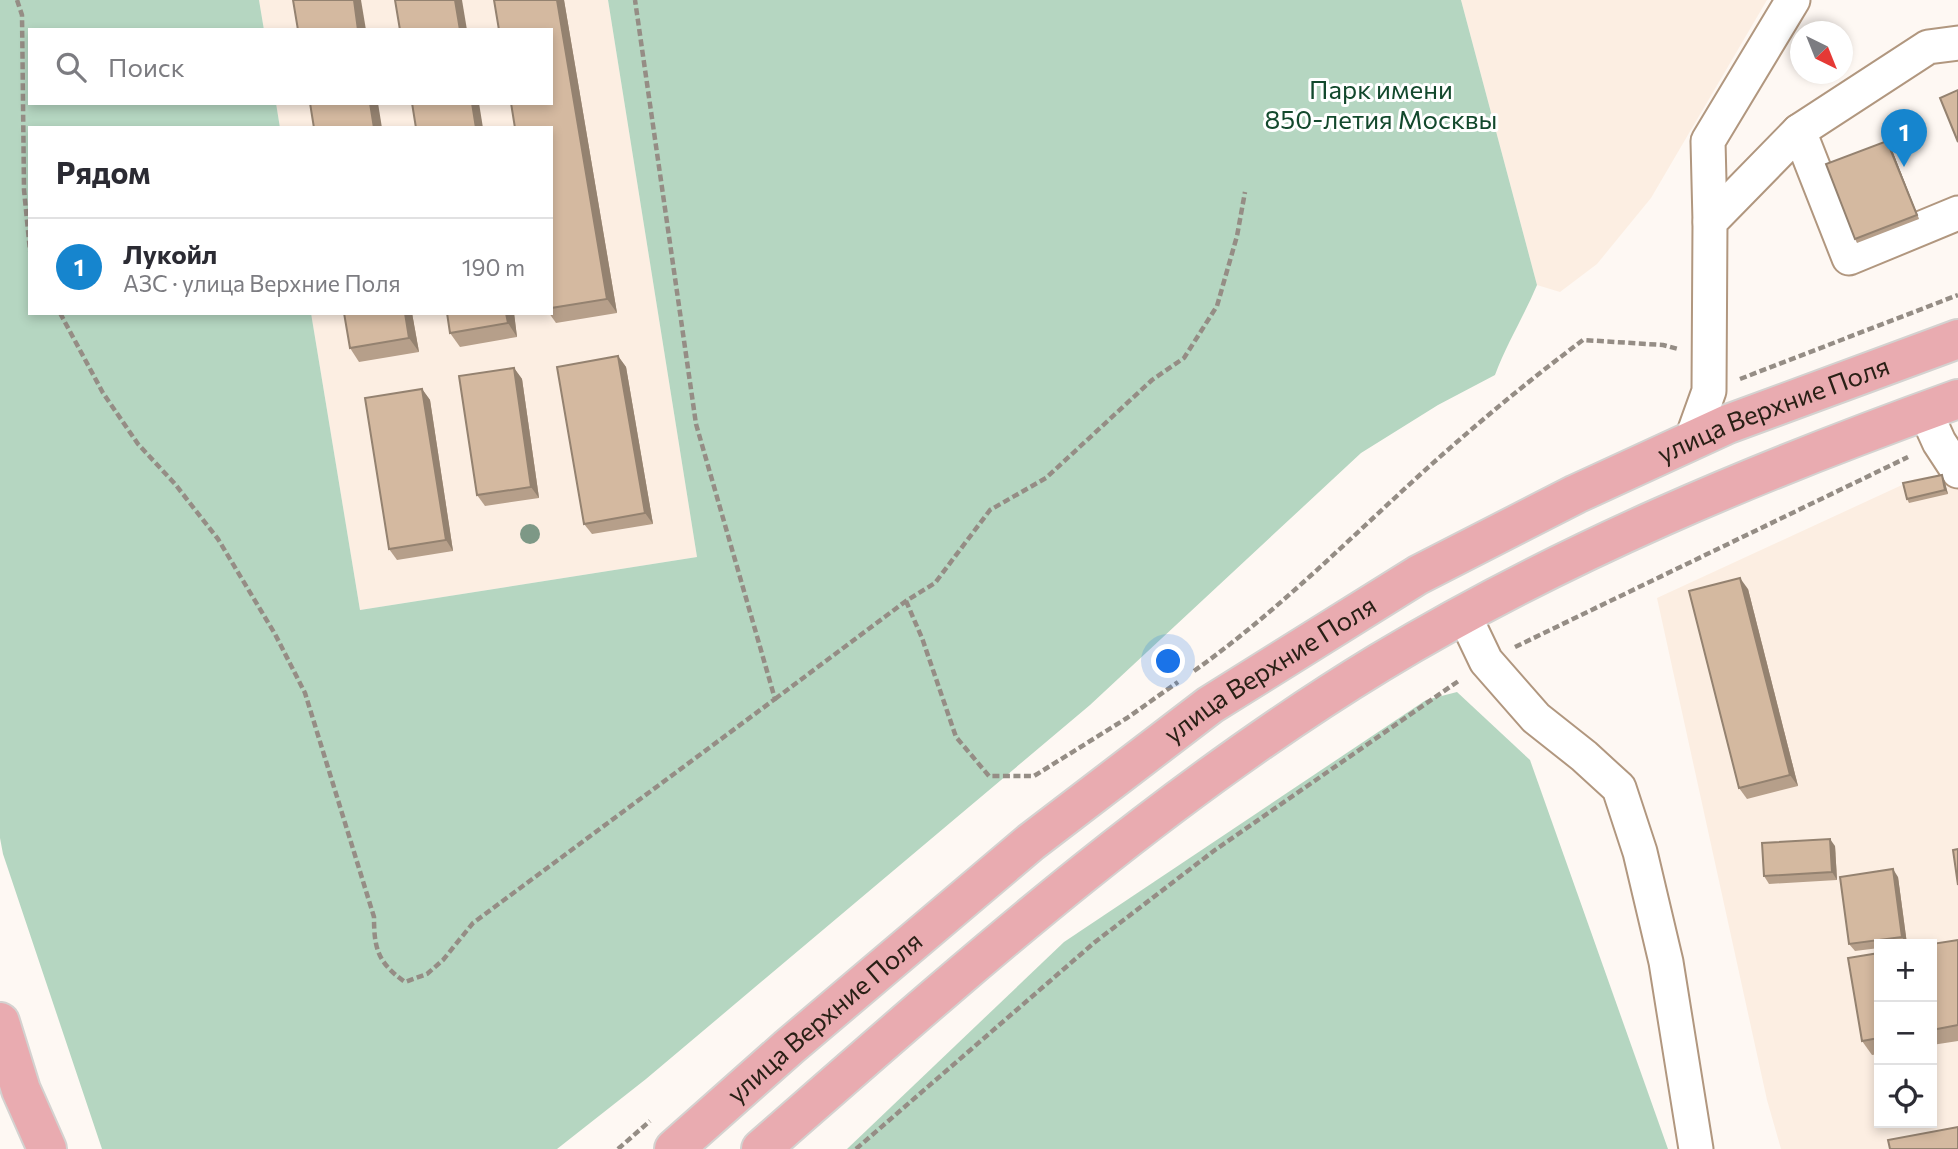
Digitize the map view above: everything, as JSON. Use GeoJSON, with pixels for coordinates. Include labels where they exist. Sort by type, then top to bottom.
{"type":"FeatureCollection","features":[{"type":"Feature","properties":{"kind":"main road","name":"улица Верхние Поля"},"geometry":{"type":"LineString","coordinates":[[674,1149],[789,1047],[1031,842],[1210,705],[1418,575],[1576,494],[1728,424],[1958,339]]}},
{"type":"Feature","properties":{"kind":"main road","name":"улица Верхние Поля"},"geometry":{"type":"LineString","coordinates":[[761,1149],[1068,884],[1153,817],[1289,721],[1379,663],[1464,614],[1675,510],[1744,480],[1941,417]]}},
{"type":"Feature","properties":{"kind":"main road"},"geometry":{"type":"LineString","coordinates":[[0,1022],[21,1090],[47,1149]]}},
{"type":"Feature","properties":{"kind":"lane"},"geometry":{"type":"LineString","coordinates":[[1692,441],[1709,391],[1708,141],[1793,0]]}},
{"type":"Feature","properties":{"kind":"lane"},"geometry":{"type":"LineString","coordinates":[[1710,222],[1799,131],[1928,47],[1958,43]]}},
{"type":"Feature","properties":{"kind":"lane"},"geometry":{"type":"LineString","coordinates":[[1799,131],[1849,258],[1958,214]]}},
{"type":"Feature","properties":{"kind":"lane"},"geometry":{"type":"LineString","coordinates":[[1941,417],[1958,471]]}},
{"type":"Feature","properties":{"kind":"lane"},"geometry":{"type":"LineString","coordinates":[[1464,614],[1486,661],[1536,718],[1619,788],[1640,852],[1665,961],[1696,1149]]}},
{"type":"Feature","properties":{"kind":"path"},"geometry":{"type":"LineString","coordinates":[[17,0],[22,15],[24,190],[28,231]]}},
{"type":"Feature","properties":{"kind":"path"},"geometry":{"type":"LineString","coordinates":[[635,0],[696,424],[775,699]]}},
{"type":"Feature","properties":{"kind":"path"},"geometry":{"type":"LineString","coordinates":[[61,315],[103,393],[138,444],[175,484],[218,539],[275,634],[305,693],[325,753],[374,916],[374,942],[387,969],[405,982],[427,974],[443,960],[473,923],[906,601],[935,583],[990,510],[1046,478],[1152,380],[1184,358],[1217,306],[1237,236],[1245,192]]}},
{"type":"Feature","properties":{"kind":"path"},"geometry":{"type":"LineString","coordinates":[[1709,391],[1958,295]]}},
{"type":"Feature","properties":{"kind":"path"},"geometry":{"type":"LineString","coordinates":[[1192,673],[1299,588],[1424,472],[1542,370],[1583,340],[1663,345],[1709,357]]}},
{"type":"Feature","properties":{"kind":"path"},"geometry":{"type":"LineString","coordinates":[[856,1149],[1106,934],[1215,850],[1486,661],[1941,417]]}},
{"type":"Feature","properties":{"kind":"path"},"geometry":{"type":"LineString","coordinates":[[906,601],[922,638],[956,737],[989,776],[1034,776],[1127,718],[1181,680]]}},
{"type":"Feature","properties":{"kind":"shaded area"},"geometry":{"type":"Polygon","coordinates":[[[259,0],[608,0],[697,557],[360,610],[311,315],[553,315],[553,126],[280,126],[276,105],[553,105],[553,28],[264,28],[259,0]]]}},
{"type":"Feature","properties":{"kind":"shaded area"},"geometry":{"type":"Polygon","coordinates":[[[1461,0],[1767,0],[1651,198],[1597,264],[1560,292],[1537,285],[1461,0]]]}},
{"type":"Feature","properties":{"kind":"shaded area"},"geometry":{"type":"Polygon","coordinates":[[[1958,471],[1958,1149],[1781,1149],[1767,1100],[1657,598],[1915,479],[1958,471]]]}},
{"type":"Feature","properties":{"kind":"green space","name":"Парк имени 850-летия Москвы"},"geometry":{"type":"Polygon","coordinates":[[[0,0],[259,0],[264,28],[28,28],[28,105],[276,105],[280,126],[28,126],[28,315],[311,315],[360,610],[697,557],[608,0],[1461,0],[1537,285],[1495,375],[1438,405],[1361,453],[1090,705],[646,1079],[557,1149],[102,1149],[3,854],[0,838],[0,0]]]}},
{"type":"Feature","properties":{"kind":"green space"},"geometry":{"type":"Polygon","coordinates":[[[1457,692],[1530,760],[1668,1149],[847,1149],[1064,942],[1426,700],[1457,692]]]}},
{"type":"Feature","properties":{"kind":"building"},"geometry":{"type":"Polygon","coordinates":[[[293,0],[354,0],[358,28],[298,28],[293,0]]]}},
{"type":"Feature","properties":{"kind":"building"},"geometry":{"type":"Polygon","coordinates":[[[395,0],[455,0],[460,28],[400,28],[395,0]]]}},
{"type":"Feature","properties":{"kind":"building"},"geometry":{"type":"Polygon","coordinates":[[[494,0],[557,0],[607,299],[553,308],[553,126],[515,126],[511,105],[553,105],[553,28],[499,28],[494,0]]]}},
{"type":"Feature","properties":{"kind":"building"},"geometry":{"type":"Polygon","coordinates":[[[1958,90],[1958,142],[1940,98],[1958,90]]]}},
{"type":"Feature","properties":{"kind":"building"},"geometry":{"type":"Polygon","coordinates":[[[310,105],[370,105],[374,126],[314,126],[310,105]]]}},
{"type":"Feature","properties":{"kind":"building"},"geometry":{"type":"Polygon","coordinates":[[[412,105],[472,105],[476,126],[416,126],[412,105]]]}},
{"type":"Feature","properties":{"kind":"building"},"geometry":{"type":"Polygon","coordinates":[[[1887,141],[1917,215],[1855,239],[1826,164],[1887,141]]]}},
{"type":"Feature","properties":{"kind":"building"},"geometry":{"type":"Polygon","coordinates":[[[344,315],[405,315],[409,338],[350,348],[344,315]]]}},
{"type":"Feature","properties":{"kind":"building"},"geometry":{"type":"Polygon","coordinates":[[[447,315],[506,315],[508,323],[450,333],[447,315]]]}},
{"type":"Feature","properties":{"kind":"building"},"geometry":{"type":"Polygon","coordinates":[[[618,356],[645,513],[584,524],[557,367],[618,356]]]}},
{"type":"Feature","properties":{"kind":"building"},"geometry":{"type":"Polygon","coordinates":[[[514,368],[531,487],[477,495],[459,376],[514,368]]]}},
{"type":"Feature","properties":{"kind":"building"},"geometry":{"type":"Polygon","coordinates":[[[422,389],[446,540],[389,549],[365,398],[422,389]]]}},
{"type":"Feature","properties":{"kind":"building"},"geometry":{"type":"Polygon","coordinates":[[[1942,475],[1945,490],[1907,499],[1903,483],[1942,475]]]}},
{"type":"Feature","properties":{"kind":"building"},"geometry":{"type":"Polygon","coordinates":[[[1740,578],[1790,775],[1739,788],[1689,591],[1740,578]]]}},
{"type":"Feature","properties":{"kind":"building"},"geometry":{"type":"Polygon","coordinates":[[[1830,839],[1832,872],[1764,876],[1762,843],[1830,839]]]}},
{"type":"Feature","properties":{"kind":"building"},"geometry":{"type":"Polygon","coordinates":[[[1958,849],[1958,885],[1953,850],[1958,849]]]}},
{"type":"Feature","properties":{"kind":"building"},"geometry":{"type":"Polygon","coordinates":[[[1893,869],[1902,937],[1849,944],[1840,877],[1893,869]]]}},
{"type":"Feature","properties":{"kind":"building"},"geometry":{"type":"Polygon","coordinates":[[[1958,940],[1958,1025],[1937,1029],[1937,1002],[1937,943],[1958,940]]]}},
{"type":"Feature","properties":{"kind":"building"},"geometry":{"type":"Polygon","coordinates":[[[1874,954],[1874,1039],[1862,1041],[1848,958],[1874,954]]]}},
{"type":"Feature","properties":{"kind":"building"},"geometry":{"type":"Polygon","coordinates":[[[1958,1127],[1958,1149],[1890,1149],[1888,1140],[1958,1127]]]}},
{"type":"Feature","properties":{"kind":"place","name":"Лукойл"},"geometry":{"type":"Point","coordinates":[1904,167]}}]}
